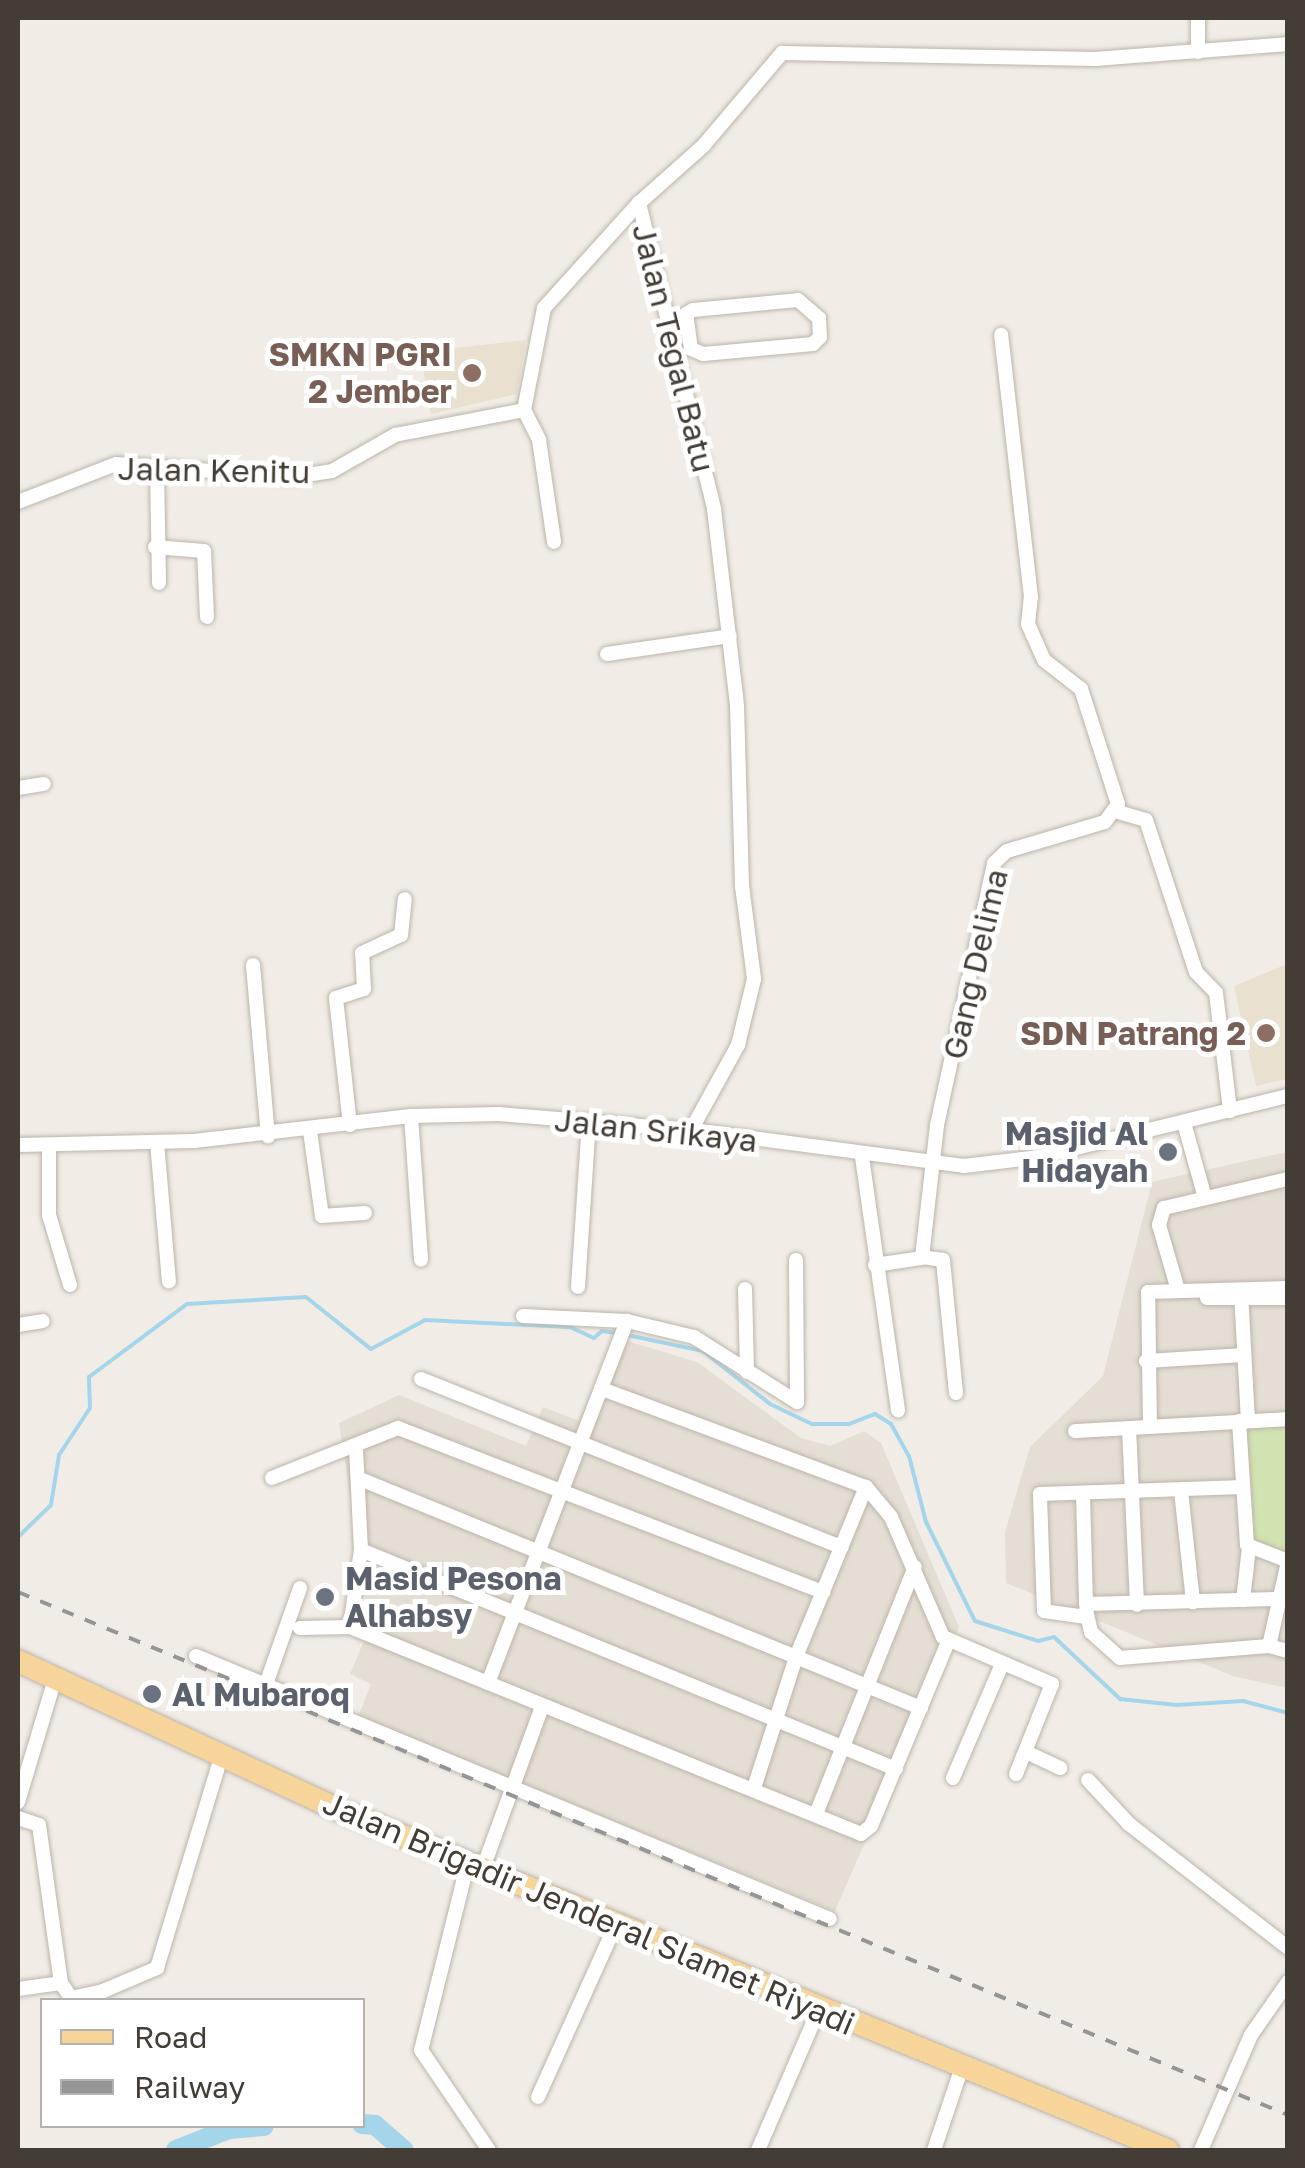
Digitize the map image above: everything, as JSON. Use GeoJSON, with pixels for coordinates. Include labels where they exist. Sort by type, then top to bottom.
{"type":"FeatureCollection","features":[{"type":"Feature","properties":{"kind":"main road","name":"Jalan Brigadir Jenderal Slamet Riyadi"},"geometry":{"type":"LineString","coordinates":[[18,1661],[221,1758],[1167,2150]]}},
{"type":"Feature","properties":{"kind":"street"},"geometry":{"type":"LineString","coordinates":[[1198,18],[1198,52]]}},
{"type":"Feature","properties":{"kind":"street","name":"Jalan Tegal Batu"},"geometry":{"type":"LineString","coordinates":[[692,1130],[738,1044],[754,995],[730,636],[714,509],[638,204],[704,145],[782,53],[1095,59],[1288,44]]}},
{"type":"Feature","properties":{"kind":"street"},"geometry":{"type":"LineString","coordinates":[[554,542],[539,440],[524,410],[544,308],[570,287],[638,204]]}},
{"type":"Feature","properties":{"kind":"street"},"geometry":{"type":"LineString","coordinates":[[798,300],[814,310],[821,330],[813,344],[703,354],[692,350],[688,328],[686,314],[699,307],[798,300]]}},
{"type":"Feature","properties":{"kind":"street"},"geometry":{"type":"LineString","coordinates":[[669,332],[688,328]]}},
{"type":"Feature","properties":{"kind":"street"},"geometry":{"type":"LineString","coordinates":[[1001,335],[1031,597],[1028,624],[1044,660],[1081,689],[1118,812],[1146,820],[1196,972],[1210,982],[1230,1111]]}},
{"type":"Feature","properties":{"kind":"street","name":"Jalan Kenitu"},"geometry":{"type":"LineString","coordinates":[[18,502],[105,466],[294,477],[340,468],[395,435],[524,410]]}},
{"type":"Feature","properties":{"kind":"street"},"geometry":{"type":"LineString","coordinates":[[157,467],[158,584]]}},
{"type":"Feature","properties":{"kind":"street"},"geometry":{"type":"LineString","coordinates":[[155,547],[204,551],[207,617]]}},
{"type":"Feature","properties":{"kind":"street"},"geometry":{"type":"LineString","coordinates":[[607,654],[730,636]]}},
{"type":"Feature","properties":{"kind":"street"},"geometry":{"type":"LineString","coordinates":[[18,788],[44,784]]}},
{"type":"Feature","properties":{"kind":"street","name":"Gang Delima"},"geometry":{"type":"LineString","coordinates":[[930,1166],[996,860],[1118,812]]}},
{"type":"Feature","properties":{"kind":"street"},"geometry":{"type":"LineString","coordinates":[[350,1125],[336,998],[364,990],[362,953],[401,935],[405,898]]}},
{"type":"Feature","properties":{"kind":"street"},"geometry":{"type":"LineString","coordinates":[[252,965],[268,1136]]}},
{"type":"Feature","properties":{"kind":"street","name":"Jalan Srikaya"},"geometry":{"type":"LineString","coordinates":[[18,1145],[268,1136],[411,1116],[588,1120],[692,1130],[930,1166],[1012,1162],[1288,1096]]}},
{"type":"Feature","properties":{"kind":"street"},"geometry":{"type":"LineString","coordinates":[[411,1116],[422,1260]]}},
{"type":"Feature","properties":{"kind":"street"},"geometry":{"type":"LineString","coordinates":[[578,1287],[588,1120]]}},
{"type":"Feature","properties":{"kind":"street"},"geometry":{"type":"LineString","coordinates":[[1184,1123],[1204,1194]]}},
{"type":"Feature","properties":{"kind":"street"},"geometry":{"type":"LineString","coordinates":[[310,1131],[322,1216],[365,1213]]}},
{"type":"Feature","properties":{"kind":"street"},"geometry":{"type":"LineString","coordinates":[[156,1142],[169,1281]]}},
{"type":"Feature","properties":{"kind":"street"},"geometry":{"type":"LineString","coordinates":[[50,1145],[51,1231],[70,1285]]}},
{"type":"Feature","properties":{"kind":"street"},"geometry":{"type":"LineString","coordinates":[[862,1158],[874,1265],[898,1410]]}},
{"type":"Feature","properties":{"kind":"street"},"geometry":{"type":"LineString","coordinates":[[922,1258],[930,1166]]}},
{"type":"Feature","properties":{"kind":"street"},"geometry":{"type":"LineString","coordinates":[[1178,1290],[1159,1215],[1204,1194],[1288,1179]]}},
{"type":"Feature","properties":{"kind":"street"},"geometry":{"type":"LineString","coordinates":[[874,1265],[922,1258],[943,1260],[956,1394]]}},
{"type":"Feature","properties":{"kind":"street"},"geometry":{"type":"LineString","coordinates":[[523,1316],[698,1338],[790,1401],[800,1398],[796,1260]]}},
{"type":"Feature","properties":{"kind":"street"},"geometry":{"type":"LineString","coordinates":[[1146,1298],[1288,1288]]}},
{"type":"Feature","properties":{"kind":"street"},"geometry":{"type":"LineString","coordinates":[[745,1289],[747,1372]]}},
{"type":"Feature","properties":{"kind":"street"},"geometry":{"type":"LineString","coordinates":[[1150,1427],[1146,1298],[1153,1290],[1241,1292],[1288,1298]]}},
{"type":"Feature","properties":{"kind":"street"},"geometry":{"type":"LineString","coordinates":[[1241,1292],[1243,1487],[1248,1548],[1243,1600]]}},
{"type":"Feature","properties":{"kind":"street"},"geometry":{"type":"LineString","coordinates":[[18,1325],[43,1321]]}},
{"type":"Feature","properties":{"kind":"street"},"geometry":{"type":"LineString","coordinates":[[488,1683],[624,1330]]}},
{"type":"Feature","properties":{"kind":"street"},"geometry":{"type":"LineString","coordinates":[[1146,1362],[1244,1354]]}},
{"type":"Feature","properties":{"kind":"street"},"geometry":{"type":"LineString","coordinates":[[421,1380],[842,1547]]}},
{"type":"Feature","properties":{"kind":"street"},"geometry":{"type":"LineString","coordinates":[[602,1389],[866,1486],[891,1517],[948,1642],[1052,1684],[1016,1774]]}},
{"type":"Feature","properties":{"kind":"street"},"geometry":{"type":"LineString","coordinates":[[1075,1431],[1288,1419]]}},
{"type":"Feature","properties":{"kind":"street"},"geometry":{"type":"LineString","coordinates":[[272,1478],[398,1428],[824,1592]]}},
{"type":"Feature","properties":{"kind":"street"},"geometry":{"type":"LineString","coordinates":[[1129,1428],[1137,1605]]}},
{"type":"Feature","properties":{"kind":"street"},"geometry":{"type":"LineString","coordinates":[[350,1627],[361,1550],[356,1446]]}},
{"type":"Feature","properties":{"kind":"street"},"geometry":{"type":"LineString","coordinates":[[360,1479],[539,1554],[797,1654],[921,1708]]}},
{"type":"Feature","properties":{"kind":"street"},"geometry":{"type":"LineString","coordinates":[[754,1788],[797,1654],[866,1486]]}},
{"type":"Feature","properties":{"kind":"street"},"geometry":{"type":"LineString","coordinates":[[1243,1487],[1083,1495],[1044,1492],[1036,1506],[1044,1611],[1276,1600]]}},
{"type":"Feature","properties":{"kind":"street"},"geometry":{"type":"LineString","coordinates":[[1182,1490],[1193,1602]]}},
{"type":"Feature","properties":{"kind":"street"},"geometry":{"type":"LineString","coordinates":[[1083,1495],[1086,1611],[1094,1636],[1120,1658],[1269,1646],[1288,1651]]}},
{"type":"Feature","properties":{"kind":"street"},"geometry":{"type":"LineString","coordinates":[[1248,1548],[1288,1562],[1276,1600],[1269,1646]]}},
{"type":"Feature","properties":{"kind":"street"},"geometry":{"type":"LineString","coordinates":[[361,1550],[896,1769]]}},
{"type":"Feature","properties":{"kind":"street"},"geometry":{"type":"LineString","coordinates":[[816,1814],[864,1685],[915,1567]]}},
{"type":"Feature","properties":{"kind":"street"},"geometry":{"type":"LineString","coordinates":[[266,1686],[300,1588]]}},
{"type":"Feature","properties":{"kind":"street"},"geometry":{"type":"LineString","coordinates":[[300,1628],[350,1627],[865,1834],[948,1642]]}},
{"type":"Feature","properties":{"kind":"street"},"geometry":{"type":"LineString","coordinates":[[196,1656],[830,1919]]}},
{"type":"Feature","properties":{"kind":"street"},"geometry":{"type":"LineString","coordinates":[[953,1778],[1002,1664]]}},
{"type":"Feature","properties":{"kind":"street"},"geometry":{"type":"LineString","coordinates":[[18,1802],[56,1679]]}},
{"type":"Feature","properties":{"kind":"street"},"geometry":{"type":"LineString","coordinates":[[489,2150],[421,2050],[476,1865],[513,1786],[542,1707]]}},
{"type":"Feature","properties":{"kind":"street"},"geometry":{"type":"LineString","coordinates":[[1026,1752],[1061,1768]]}},
{"type":"Feature","properties":{"kind":"street"},"geometry":{"type":"LineString","coordinates":[[78,1998],[154,1973],[221,1758]]}},
{"type":"Feature","properties":{"kind":"street"},"geometry":{"type":"LineString","coordinates":[[1088,1780],[1158,1848],[1288,1948]]}},
{"type":"Feature","properties":{"kind":"street"},"geometry":{"type":"LineString","coordinates":[[18,1818],[39,1825],[61,1983],[74,1998]]}},
{"type":"Feature","properties":{"kind":"street"},"geometry":{"type":"LineString","coordinates":[[538,2097],[617,1922]]}},
{"type":"Feature","properties":{"kind":"street"},"geometry":{"type":"LineString","coordinates":[[1201,2150],[1251,2035],[1288,1982]]}},
{"type":"Feature","properties":{"kind":"street"},"geometry":{"type":"LineString","coordinates":[[18,1989],[61,1983]]}},
{"type":"Feature","properties":{"kind":"street"},"geometry":{"type":"LineString","coordinates":[[758,2150],[820,2009]]}},
{"type":"Feature","properties":{"kind":"street"},"geometry":{"type":"LineString","coordinates":[[934,2150],[962,2067]]}},
{"type":"Feature","properties":{"kind":"shaded area","name":"SMKN PGRI 2 Jember"},"geometry":{"type":"Polygon","coordinates":[[[526,340],[517,394],[431,414],[420,352],[526,340]]]}},
{"type":"Feature","properties":{"kind":"shaded area","name":"SDN Patrang 2"},"geometry":{"type":"Polygon","coordinates":[[[1287,964],[1287,1079],[1256,1086],[1234,986],[1287,964]]]}},
{"type":"Feature","properties":{"kind":"shaded area"},"geometry":{"type":"Polygon","coordinates":[[[1287,1152],[1287,1688],[1233,1676],[1006,1583],[1005,1532],[1030,1447],[1103,1376],[1152,1182],[1287,1152]]]}},
{"type":"Feature","properties":{"kind":"shaded area"},"geometry":{"type":"Polygon","coordinates":[[[617,1338],[697,1362],[801,1438],[830,1446],[864,1431],[881,1443],[959,1627],[835,1911],[358,1717],[371,1684],[350,1674],[370,1626],[339,1423],[399,1395],[526,1446],[543,1407],[579,1421],[617,1338]]]}},
{"type":"Feature","properties":{"kind":"green space"},"geometry":{"type":"Polygon","coordinates":[[[1287,1420],[1287,1560],[1248,1546],[1239,1423],[1287,1420]]]}},
{"type":"Feature","properties":{"kind":"waterway"},"geometry":{"type":"LineString","coordinates":[[18,1537],[51,1505],[59,1455],[90,1408],[89,1377],[187,1304],[306,1297],[371,1349],[425,1320],[570,1327],[594,1338],[602,1331],[617,1333]]}},
{"type":"Feature","properties":{"kind":"waterway"},"geometry":{"type":"LineString","coordinates":[[627,1335],[703,1351],[770,1404],[812,1424],[849,1424],[875,1414],[891,1424],[909,1456],[926,1522],[975,1621],[1038,1641],[1054,1637],[1120,1699],[1177,1705],[1243,1701],[1288,1713]]}},
{"type":"Feature","properties":{"kind":"waterway"},"geometry":{"type":"LineString","coordinates":[[365,2124],[375,2125],[404,2150]]}},
{"type":"Feature","properties":{"kind":"waterway"},"geometry":{"type":"LineString","coordinates":[[176,2150],[241,2128]]}},
{"type":"Feature","properties":{"kind":"railway"},"geometry":{"type":"LineString","coordinates":[[18,1592],[1288,2115]]}},
{"type":"Feature","properties":{"kind":"place","name":"SMKN PGRI 2 Jember"},"geometry":{"type":"Point","coordinates":[472,373]}},
{"type":"Feature","properties":{"kind":"place","name":"SDN Patrang 2"},"geometry":{"type":"Point","coordinates":[1266,1033]}},
{"type":"Feature","properties":{"kind":"place","name":"Masjid Al Hidayah"},"geometry":{"type":"Point","coordinates":[1168,1152]}},
{"type":"Feature","properties":{"kind":"place","name":"Masid Pesona Alhabsy"},"geometry":{"type":"Point","coordinates":[325,1597]}},
{"type":"Feature","properties":{"kind":"place","name":"Al Mubaroq"},"geometry":{"type":"Point","coordinates":[152,1694]}}]}
